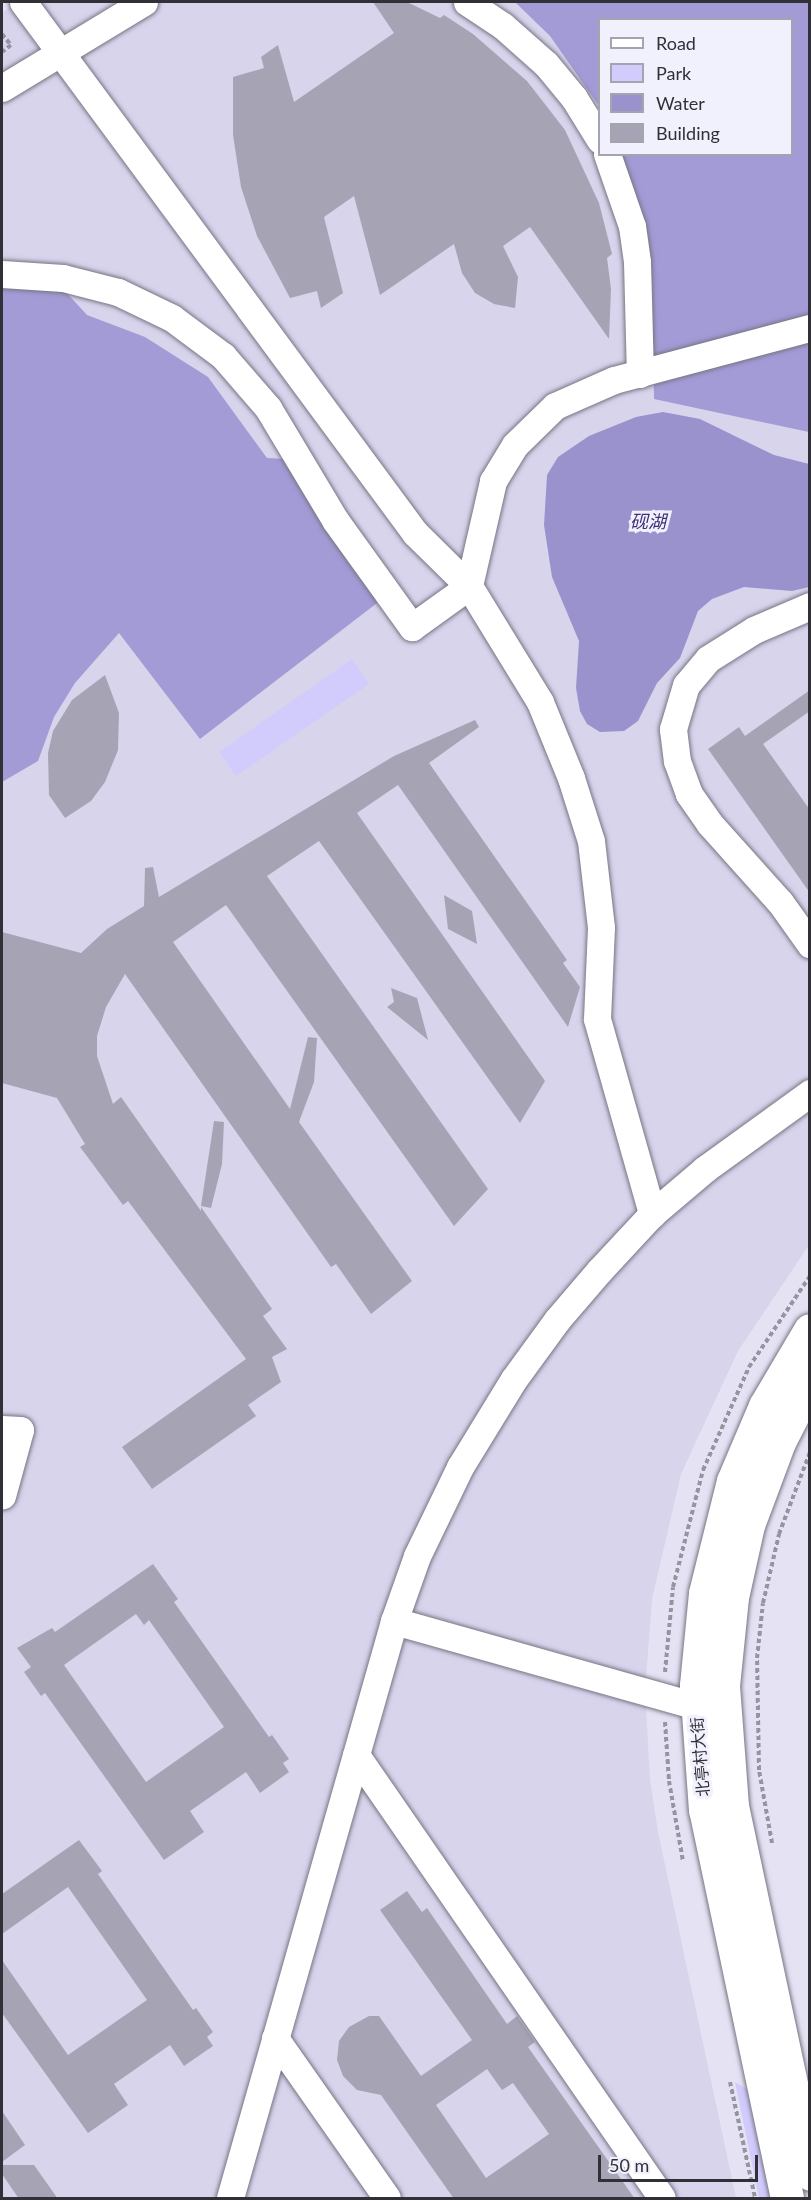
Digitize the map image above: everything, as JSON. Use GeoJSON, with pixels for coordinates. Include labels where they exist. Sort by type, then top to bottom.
{"type":"FeatureCollection","features":[{"type":"Feature","properties":{"kind":"main road","name":"北亭村大街"},"geometry":{"type":"LineString","coordinates":[[787,2199],[705,1810],[696,1706],[705,1593],[722,1517],[765,1406],[810,1330]]}},
{"type":"Feature","properties":{"kind":"main road","name":"北亭村大街"},"geometry":{"type":"LineString","coordinates":[[810,1381],[768,1466],[748,1526],[732,1597],[723,1686],[732,1806],[810,2174]]}},
{"type":"Feature","properties":{"kind":"lane"},"geometry":{"type":"LineString","coordinates":[[23,2],[415,533],[469,586],[540,702],[581,807],[600,903],[597,1019],[652,1214]]}},
{"type":"Feature","properties":{"kind":"lane"},"geometry":{"type":"LineString","coordinates":[[2,88],[144,2]]}},
{"type":"Feature","properties":{"kind":"lane"},"geometry":{"type":"LineString","coordinates":[[466,2],[503,26],[546,64],[574,98],[598,137]]}},
{"type":"Feature","properties":{"kind":"lane"},"geometry":{"type":"LineString","coordinates":[[608,156],[632,226],[638,272],[640,374]]}},
{"type":"Feature","properties":{"kind":"lane"},"geometry":{"type":"LineString","coordinates":[[2,274],[63,278],[118,292],[172,318],[223,356],[268,408],[335,520],[412,627],[469,586],[493,481],[515,445],[561,402],[594,387],[810,328]]}},
{"type":"Feature","properties":{"kind":"lane"},"geometry":{"type":"LineString","coordinates":[[810,606],[754,630],[708,659],[686,685],[673,729],[682,777],[699,810],[780,902],[810,944]]}},
{"type":"Feature","properties":{"kind":"lane"},"geometry":{"type":"LineString","coordinates":[[230,2199],[394,1621],[417,1556],[486,1423],[557,1320],[652,1214],[752,1132],[810,1093]]}},
{"type":"Feature","properties":{"kind":"lane"},"geometry":{"type":"LineString","coordinates":[[2,1429],[20,1430],[2,1496]]}},
{"type":"Feature","properties":{"kind":"lane"},"geometry":{"type":"LineString","coordinates":[[394,1621],[696,1706]]}},
{"type":"Feature","properties":{"kind":"lane"},"geometry":{"type":"LineString","coordinates":[[356,1755],[662,2199]]}},
{"type":"Feature","properties":{"kind":"lane"},"geometry":{"type":"LineString","coordinates":[[275,2038],[387,2199]]}},
{"type":"Feature","properties":{"kind":"path"},"geometry":{"type":"LineString","coordinates":[[2,34],[11,45],[2,52]]}},
{"type":"Feature","properties":{"kind":"path"},"geometry":{"type":"LineString","coordinates":[[772,1843],[759,1770],[756,1720],[758,1649],[763,1603],[779,1534],[810,1452]]}},
{"type":"Feature","properties":{"kind":"path"},"geometry":{"type":"LineString","coordinates":[[665,1714],[669,1781],[683,1861]]}},
{"type":"Feature","properties":{"kind":"path"},"geometry":{"type":"LineString","coordinates":[[730,2082],[754,2199]]}},
{"type":"Feature","properties":{"kind":"shaded area"},"geometry":{"type":"Polygon","coordinates":[[[16,2],[809,2],[809,1245],[738,1351],[681,1474],[652,1599],[645,1691],[650,1780],[658,1832],[736,2198],[2,2198],[2,13],[16,2]]]}},
{"type":"Feature","properties":{"kind":"shaded area"},"geometry":{"type":"Polygon","coordinates":[[[515,2],[809,2],[809,432],[654,399],[652,280],[634,189],[620,156],[793,156],[793,18],[598,18],[598,105],[550,36],[515,2]]]}},
{"type":"Feature","properties":{"kind":"shaded area"},"geometry":{"type":"Polygon","coordinates":[[[2,282],[64,290],[87,315],[145,337],[208,377],[267,458],[286,459],[381,600],[200,739],[119,633],[75,683],[54,717],[38,761],[2,782],[2,282]]]}},
{"type":"Feature","properties":{"kind":"green space"},"geometry":{"type":"Polygon","coordinates":[[[352,659],[369,684],[236,776],[219,752],[352,659]]]}},
{"type":"Feature","properties":{"kind":"green space"},"geometry":{"type":"Polygon","coordinates":[[[735,2082],[753,2093],[775,2198],[759,2198],[735,2082]]]}},
{"type":"Feature","properties":{"kind":"water","name":"砚湖"},"geometry":{"type":"Polygon","coordinates":[[[663,412],[700,419],[774,455],[809,464],[809,587],[792,591],[744,587],[712,599],[698,611],[680,658],[657,683],[638,721],[624,731],[600,732],[587,724],[580,711],[576,688],[579,641],[552,577],[544,525],[547,475],[558,457],[589,436],[636,417],[663,412]]]}},
{"type":"Feature","properties":{"kind":"building"},"geometry":{"type":"Polygon","coordinates":[[[373,2],[407,2],[440,18],[444,15],[473,34],[527,81],[565,130],[599,203],[612,254],[607,258],[611,289],[609,339],[530,227],[503,246],[518,277],[515,308],[494,304],[475,293],[462,273],[454,244],[380,295],[354,196],[324,217],[343,293],[321,308],[317,291],[290,298],[257,236],[241,187],[233,135],[233,77],[264,68],[261,57],[278,45],[294,102],[394,33],[373,2]]]}},
{"type":"Feature","properties":{"kind":"building"},"geometry":{"type":"Polygon","coordinates":[[[105,675],[119,713],[118,750],[105,782],[91,801],[65,818],[49,795],[48,753],[53,731],[72,700],[105,675]]]}},
{"type":"Feature","properties":{"kind":"building"},"geometry":{"type":"Polygon","coordinates":[[[810,690],[810,711],[763,744],[810,810],[810,893],[708,749],[739,727],[745,736],[810,690]]]}},
{"type":"Feature","properties":{"kind":"building"},"geometry":{"type":"Polygon","coordinates":[[[475,720],[479,727],[429,763],[567,960],[563,963],[580,987],[568,1027],[398,785],[357,813],[545,1081],[520,1123],[319,841],[267,876],[488,1189],[454,1226],[226,905],[173,942],[290,1109],[308,1037],[317,1038],[314,1082],[299,1122],[412,1281],[371,1314],[336,1264],[331,1267],[125,974],[106,1007],[97,1036],[97,1056],[113,1104],[121,1097],[201,1211],[201,1207],[272,1309],[263,1316],[287,1349],[272,1357],[281,1382],[248,1405],[256,1416],[152,1489],[122,1447],[246,1359],[128,1201],[123,1205],[80,1147],[85,1144],[57,1098],[2,1083],[2,932],[81,953],[107,929],[144,906],[145,868],[153,867],[159,897],[394,756],[475,720]]]}},
{"type":"Feature","properties":{"kind":"building"},"geometry":{"type":"Polygon","coordinates":[[[444,895],[472,911],[477,944],[448,929],[444,895]]]}},
{"type":"Feature","properties":{"kind":"building"},"geometry":{"type":"Polygon","coordinates":[[[391,988],[417,998],[428,1040],[387,1007],[394,1002],[391,988]]]}},
{"type":"Feature","properties":{"kind":"building"},"geometry":{"type":"Polygon","coordinates":[[[214,1121],[224,1122],[222,1164],[211,1208],[201,1206],[214,1121]]]}},
{"type":"Feature","properties":{"kind":"building"},"geometry":{"type":"Polygon","coordinates":[[[153,1564],[178,1599],[174,1602],[269,1737],[272,1735],[289,1759],[283,1763],[289,1772],[260,1793],[246,1772],[190,1811],[204,1832],[164,1860],[45,1693],[41,1696],[24,1672],[31,1667],[17,1648],[52,1628],[55,1632],[153,1564]],[[136,1614],[64,1665],[146,1782],[224,1727],[149,1620],[144,1625],[136,1614]]]}},
{"type":"Feature","properties":{"kind":"building"},"geometry":{"type":"Polygon","coordinates":[[[79,1840],[102,1871],[98,1874],[193,2010],[196,2008],[213,2032],[207,2037],[213,2046],[184,2066],[170,2045],[114,2084],[128,2105],[88,2133],[2,2013],[2,1960],[68,2055],[147,2000],[68,1887],[2,1934],[2,1894],[79,1840]]]}},
{"type":"Feature","properties":{"kind":"building"},"geometry":{"type":"Polygon","coordinates":[[[407,1891],[422,1912],[427,1908],[507,2024],[517,2016],[535,2042],[528,2047],[635,2199],[454,2199],[381,2095],[357,2090],[343,2076],[337,2060],[339,2041],[349,2027],[369,2016],[379,2016],[421,2076],[472,2040],[380,1910],[407,1891]],[[487,2069],[436,2105],[486,2178],[549,2134],[513,2083],[502,2090],[487,2069]]]}},
{"type":"Feature","properties":{"kind":"building"},"geometry":{"type":"Polygon","coordinates":[[[2,2111],[25,2145],[2,2162],[2,2111]]]}},
{"type":"Feature","properties":{"kind":"building"},"geometry":{"type":"Polygon","coordinates":[[[2,2165],[34,2165],[58,2199],[19,2199],[2,2174],[2,2165]]]}}]}
